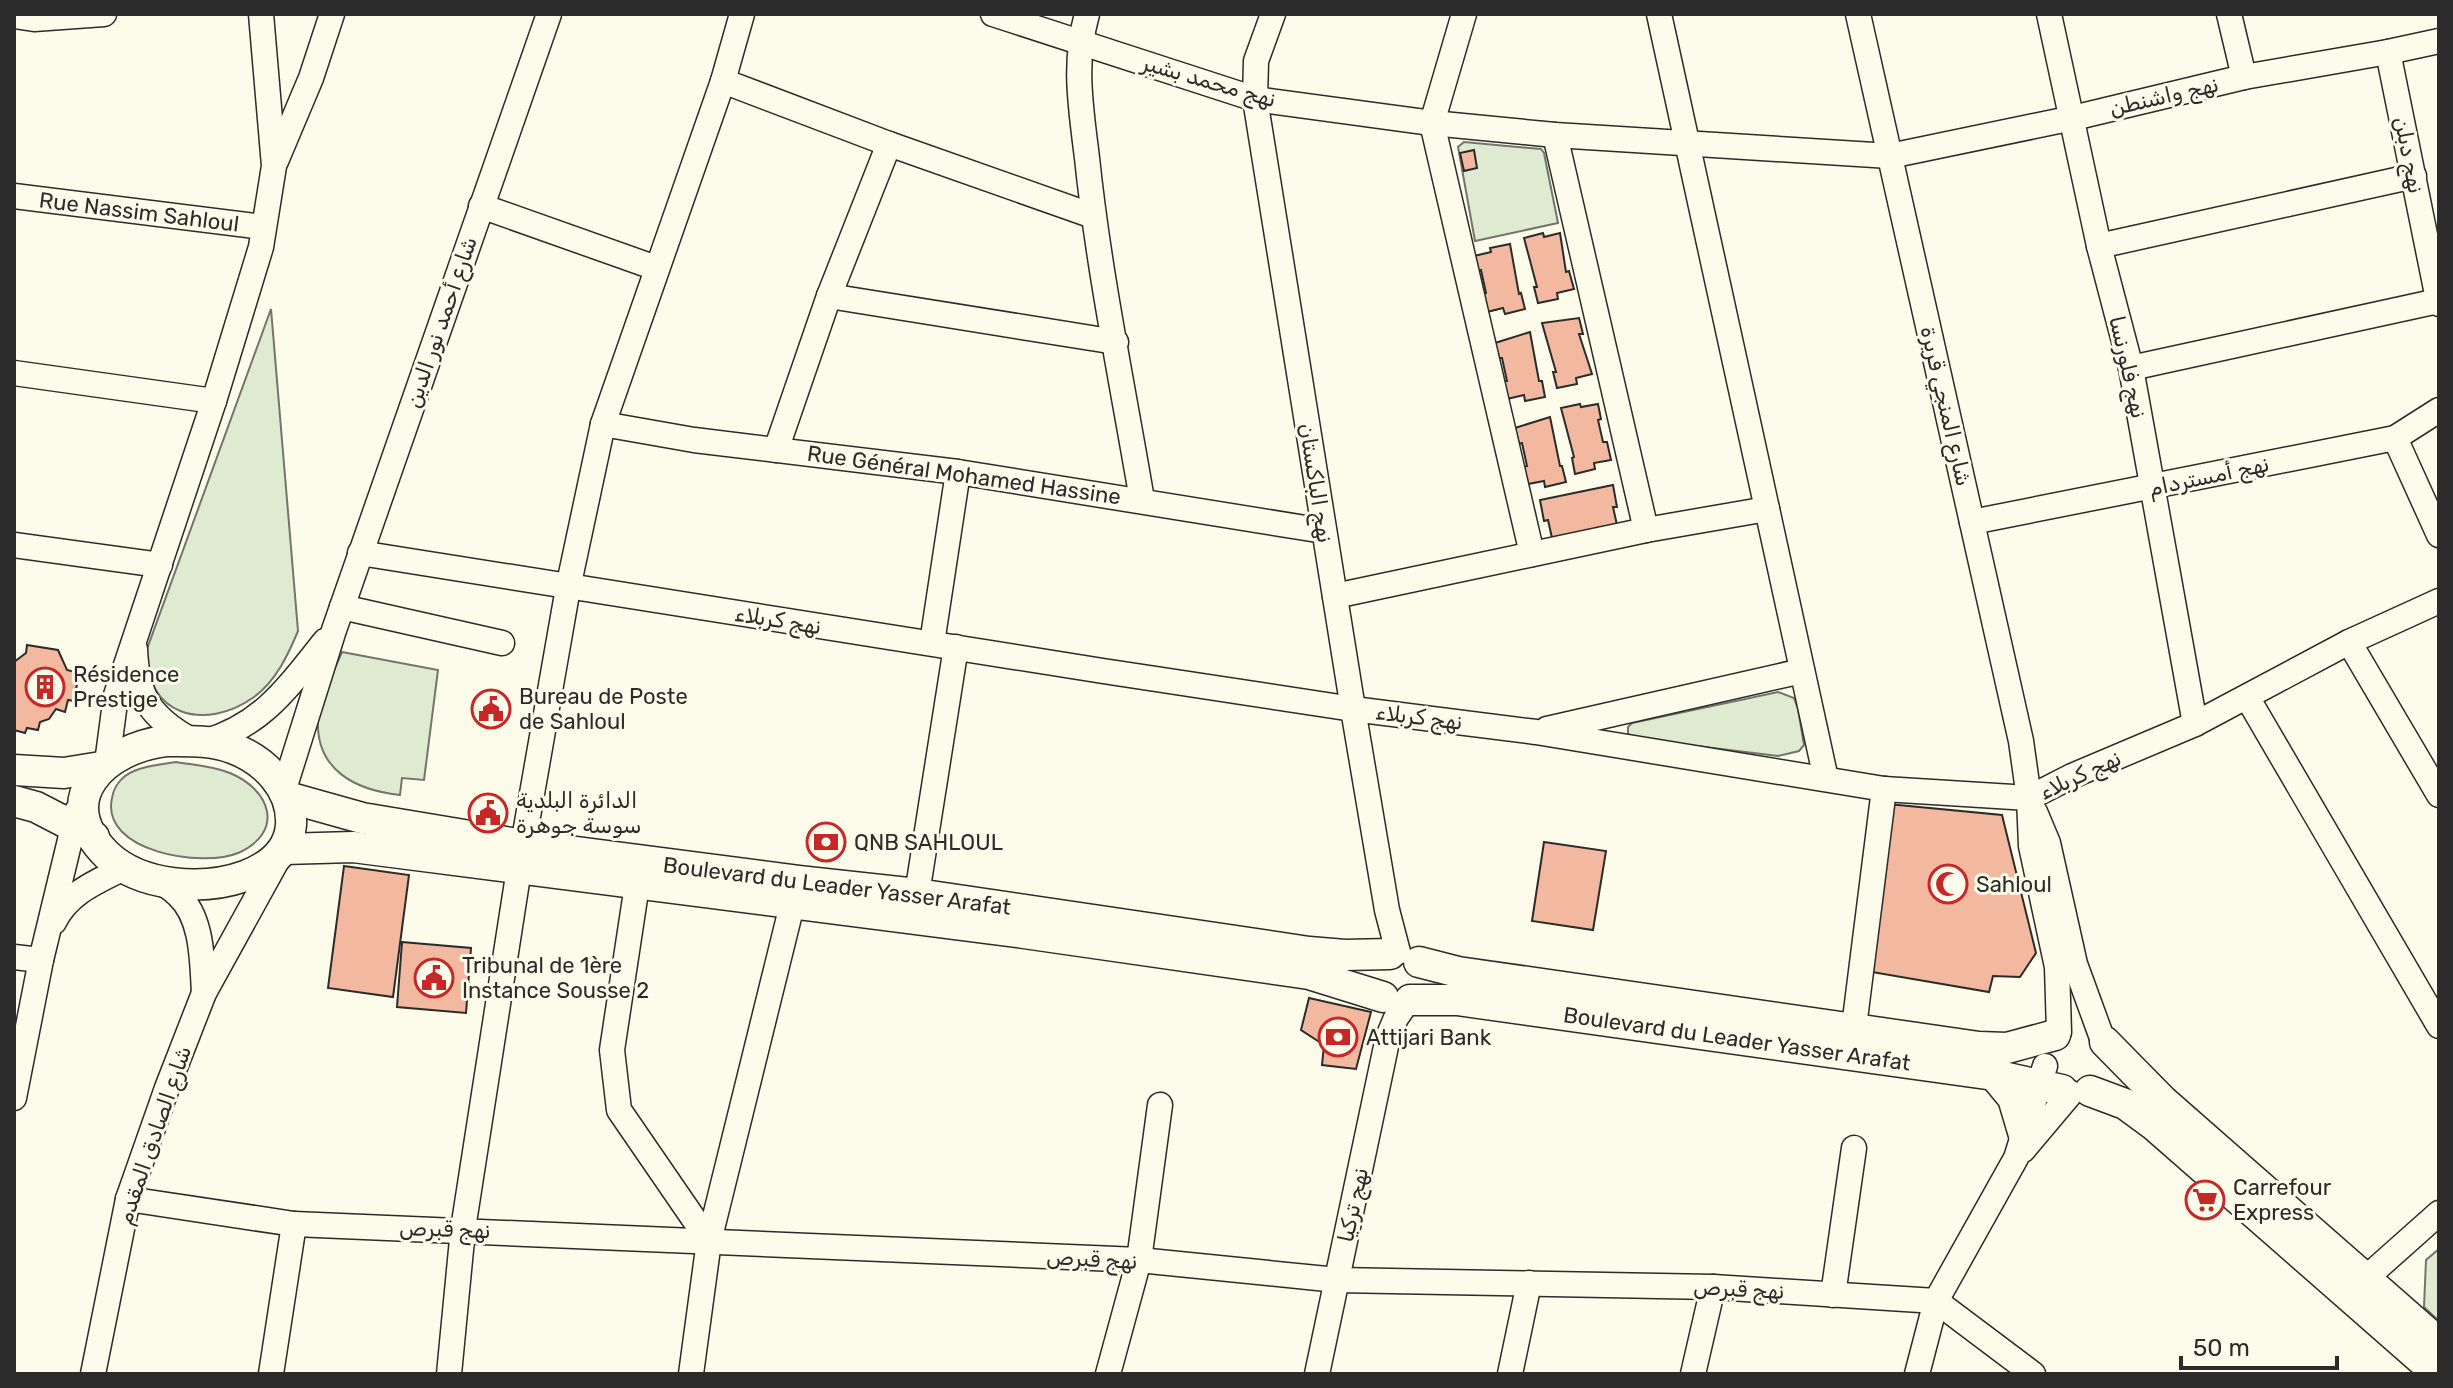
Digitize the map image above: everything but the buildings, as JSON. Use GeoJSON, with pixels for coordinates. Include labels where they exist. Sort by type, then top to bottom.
{"type":"FeatureCollection","features":[{"type":"Feature","properties":{"kind":"main road"},"geometry":{"type":"LineString","coordinates":[[14,770],[98,772],[146,743],[199,742],[232,748],[270,772],[286,793],[291,827],[282,853],[255,872],[224,882],[188,885],[124,868],[83,832],[36,807],[14,801]]}},
{"type":"Feature","properties":{"kind":"main road"},"geometry":{"type":"LineString","coordinates":[[83,832],[86,823],[83,807],[98,772]]}},
{"type":"Feature","properties":{"kind":"main road","name":"Boulevard du Leader Yasser Arafat"},"geometry":{"type":"LineString","coordinates":[[286,793],[362,818],[637,885],[1024,933],[1309,974],[1396,1000],[1457,1000],[2061,1085],[2125,1104],[2155,1126],[2438,1374]]}},
{"type":"Feature","properties":{"kind":"main road","name":"Boulevard du Leader Yasser Arafat"},"geometry":{"type":"LineString","coordinates":[[282,853],[353,847],[521,857],[917,894],[1309,952],[1402,956],[1474,974],[1979,1047],[2007,1048],[2057,1034]]}},
{"type":"Feature","properties":{"kind":"main road"},"geometry":{"type":"LineString","coordinates":[[1402,956],[1424,979],[1422,987],[1396,1000],[1374,985],[1374,970],[1378,963],[1402,956]]}},
{"type":"Feature","properties":{"kind":"main road"},"geometry":{"type":"LineString","coordinates":[[2104,1040],[2111,1060],[2105,1079],[2061,1085],[2044,1055],[2057,1034],[2077,1027],[2095,1032],[2104,1040],[2163,1101],[2439,1343]]}},
{"type":"Feature","properties":{"kind":"main road"},"geometry":{"type":"LineString","coordinates":[[1994,1075],[2013,1098],[2020,1146]]}},
{"type":"Feature","properties":{"kind":"street"},"geometry":{"type":"LineString","coordinates":[[27,17],[104,14]]}},
{"type":"Feature","properties":{"kind":"street"},"geometry":{"type":"LineString","coordinates":[[261,14],[274,166]]}},
{"type":"Feature","properties":{"kind":"street"},"geometry":{"type":"LineString","coordinates":[[98,772],[116,695],[214,401],[261,247],[274,166],[311,78],[332,14]]}},
{"type":"Feature","properties":{"kind":"street","name":"شارع أحمد نور الدين"},"geometry":{"type":"LineString","coordinates":[[286,793],[338,618],[549,14]]}},
{"type":"Feature","properties":{"kind":"street"},"geometry":{"type":"LineString","coordinates":[[449,1374],[463,1229],[521,857],[568,588],[603,424],[723,81],[742,14]]}},
{"type":"Feature","properties":{"kind":"street","name":"نهج محمد بشير"},"geometry":{"type":"LineString","coordinates":[[993,14],[1255,99],[1432,123],[1688,144]]}},
{"type":"Feature","properties":{"kind":"street"},"geometry":{"type":"LineString","coordinates":[[1087,14],[1079,41],[1077,67],[1093,216],[1142,500]]}},
{"type":"Feature","properties":{"kind":"street","name":"نهج الباكستان"},"geometry":{"type":"LineString","coordinates":[[1273,14],[1256,61],[1255,99],[1387,910],[1402,956]]}},
{"type":"Feature","properties":{"kind":"street"},"geometry":{"type":"LineString","coordinates":[[1464,14],[1432,123],[1532,554]]}},
{"type":"Feature","properties":{"kind":"street"},"geometry":{"type":"LineString","coordinates":[[1659,14],[1826,779]]}},
{"type":"Feature","properties":{"kind":"street","name":"شارع المنجي قريرة"},"geometry":{"type":"LineString","coordinates":[[1858,14],[2021,741],[2029,798],[2031,846],[2057,967],[2057,1034]]}},
{"type":"Feature","properties":{"kind":"street","name":"نهج فلورنسا"},"geometry":{"type":"LineString","coordinates":[[2049,14],[2099,246],[2131,368],[2195,724]]}},
{"type":"Feature","properties":{"kind":"street"},"geometry":{"type":"LineString","coordinates":[[2229,14],[2244,77]]}},
{"type":"Feature","properties":{"kind":"street","name":"نهج واشنطن"},"geometry":{"type":"LineString","coordinates":[[1688,144],[1890,156],[2073,118],[2244,77],[2439,41]]}},
{"type":"Feature","properties":{"kind":"street","name":"نهج دبلن"},"geometry":{"type":"LineString","coordinates":[[2388,52],[2438,302]]}},
{"type":"Feature","properties":{"kind":"street"},"geometry":{"type":"LineString","coordinates":[[723,81],[1093,216]]}},
{"type":"Feature","properties":{"kind":"street"},"geometry":{"type":"LineString","coordinates":[[1555,135],[1646,530]]}},
{"type":"Feature","properties":{"kind":"street"},"geometry":{"type":"LineString","coordinates":[[776,450],[829,296],[889,144]]}},
{"type":"Feature","properties":{"kind":"street"},"geometry":{"type":"LineString","coordinates":[[2099,246],[2414,176]]}},
{"type":"Feature","properties":{"kind":"street","name":"Rue Nassim Sahloul"},"geometry":{"type":"LineString","coordinates":[[14,196],[263,227]]}},
{"type":"Feature","properties":{"kind":"street"},"geometry":{"type":"LineString","coordinates":[[481,206],[656,268]]}},
{"type":"Feature","properties":{"kind":"street"},"geometry":{"type":"LineString","coordinates":[[829,296],[1116,342]]}},
{"type":"Feature","properties":{"kind":"street"},"geometry":{"type":"LineString","coordinates":[[2131,368],[2438,302]]}},
{"type":"Feature","properties":{"kind":"street"},"geometry":{"type":"LineString","coordinates":[[14,373],[214,401]]}},
{"type":"Feature","properties":{"kind":"street","name":"نهج أمستردام"},"geometry":{"type":"LineString","coordinates":[[1972,522],[2395,438],[2439,410]]}},
{"type":"Feature","properties":{"kind":"street","name":"Rue Général Mohamed Hassine"},"geometry":{"type":"LineString","coordinates":[[603,424],[694,440],[958,472],[1324,531]]}},
{"type":"Feature","properties":{"kind":"street"},"geometry":{"type":"LineString","coordinates":[[2395,438],[2439,535]]}},
{"type":"Feature","properties":{"kind":"street"},"geometry":{"type":"LineString","coordinates":[[917,894],[944,645],[958,472]]}},
{"type":"Feature","properties":{"kind":"street"},"geometry":{"type":"LineString","coordinates":[[1335,596],[1646,530],[1767,509]]}},
{"type":"Feature","properties":{"kind":"street"},"geometry":{"type":"LineString","coordinates":[[14,545],[160,565]]}},
{"type":"Feature","properties":{"kind":"street","name":"نهج كربلاء"},"geometry":{"type":"LineString","coordinates":[[360,553],[1353,709],[1536,732],[1884,789],[2029,798],[2072,776],[2195,724],[2349,642],[2439,601]]}},
{"type":"Feature","properties":{"kind":"street"},"geometry":{"type":"LineString","coordinates":[[338,618],[502,643]]}},
{"type":"Feature","properties":{"kind":"street","name":"شارع أحمد نور الدين"},"geometry":{"type":"LineString","coordinates":[[199,742],[246,726],[271,705],[338,618]]}},
{"type":"Feature","properties":{"kind":"street"},"geometry":{"type":"LineString","coordinates":[[135,635],[136,675],[151,709],[169,728],[199,742]]}},
{"type":"Feature","properties":{"kind":"street"},"geometry":{"type":"LineString","coordinates":[[2349,642],[2439,795]]}},
{"type":"Feature","properties":{"kind":"street"},"geometry":{"type":"LineString","coordinates":[[1536,732],[1802,671]]}},
{"type":"Feature","properties":{"kind":"street"},"geometry":{"type":"LineString","coordinates":[[2247,697],[2439,1026]]}},
{"type":"Feature","properties":{"kind":"street"},"geometry":{"type":"LineString","coordinates":[[1854,1027],[1884,789]]}},
{"type":"Feature","properties":{"kind":"street","name":"شارع المنجي قريرة"},"geometry":{"type":"LineString","coordinates":[[2029,798],[2048,843],[2075,964],[2104,1040]]}},
{"type":"Feature","properties":{"kind":"street"},"geometry":{"type":"LineString","coordinates":[[14,1098],[47,935],[83,832]]}},
{"type":"Feature","properties":{"kind":"street","name":"شارع الصادق المقدم"},"geometry":{"type":"LineString","coordinates":[[93,1374],[128,1199],[204,993],[282,853]]}},
{"type":"Feature","properties":{"kind":"street"},"geometry":{"type":"LineString","coordinates":[[47,935],[62,906],[78,892],[124,868]]}},
{"type":"Feature","properties":{"kind":"street","name":"شارع الصادق المقدم"},"geometry":{"type":"LineString","coordinates":[[157,879],[179,895],[191,914],[201,947],[204,993]]}},
{"type":"Feature","properties":{"kind":"street"},"geometry":{"type":"LineString","coordinates":[[637,885],[612,1050],[619,1110],[709,1241]]}},
{"type":"Feature","properties":{"kind":"street"},"geometry":{"type":"LineString","coordinates":[[696,1373],[709,1241],[792,905]]}},
{"type":"Feature","properties":{"kind":"street"},"geometry":{"type":"LineString","coordinates":[[14,957],[41,960]]}},
{"type":"Feature","properties":{"kind":"street","name":"نهج تركيا"},"geometry":{"type":"LineString","coordinates":[[1317,1374],[1396,1000]]}},
{"type":"Feature","properties":{"kind":"street"},"geometry":{"type":"LineString","coordinates":[[1917,1374],[1936,1301],[2020,1146],[2061,1085]]}},
{"type":"Feature","properties":{"kind":"street"},"geometry":{"type":"LineString","coordinates":[[2020,1146],[2061,1085]]}},
{"type":"Feature","properties":{"kind":"street"},"geometry":{"type":"LineString","coordinates":[[1108,1374],[1139,1260],[1160,1105]]}},
{"type":"Feature","properties":{"kind":"street"},"geometry":{"type":"LineString","coordinates":[[1833,1295],[1854,1148]]}},
{"type":"Feature","properties":{"kind":"street","name":"نهج قبرص"},"geometry":{"type":"LineString","coordinates":[[128,1199],[294,1224],[1139,1260],[1337,1280],[1713,1287],[1936,1301]]}},
{"type":"Feature","properties":{"kind":"street"},"geometry":{"type":"LineString","coordinates":[[2366,1278],[2439,1213]]}},
{"type":"Feature","properties":{"kind":"street"},"geometry":{"type":"LineString","coordinates":[[271,1374],[294,1224]]}},
{"type":"Feature","properties":{"kind":"street"},"geometry":{"type":"LineString","coordinates":[[1510,1374],[1529,1283]]}},
{"type":"Feature","properties":{"kind":"street"},"geometry":{"type":"LineString","coordinates":[[1693,1374],[1713,1287]]}},
{"type":"Feature","properties":{"kind":"street"},"geometry":{"type":"LineString","coordinates":[[1936,1301],[2033,1374]]}},
{"type":"Feature","properties":{"kind":"green space"},"geometry":{"type":"Polygon","coordinates":[[[1464,142],[1541,149],[1558,223],[1475,241],[1458,147],[1464,142]]]}},
{"type":"Feature","properties":{"kind":"green space"},"geometry":{"type":"Polygon","coordinates":[[[271,309],[298,631],[280,667],[262,691],[235,708],[198,715],[181,711],[167,703],[156,690],[149,672],[147,649],[271,309]]]}},
{"type":"Feature","properties":{"kind":"green space"},"geometry":{"type":"Polygon","coordinates":[[[342,652],[438,670],[424,780],[402,778],[400,795],[353,782],[331,764],[323,751],[319,736],[319,710],[342,652]]]}},
{"type":"Feature","properties":{"kind":"green space"},"geometry":{"type":"Polygon","coordinates":[[[1778,692],[1794,698],[1798,709],[1804,745],[1799,751],[1778,756],[1632,738],[1628,733],[1632,723],[1778,692]]]}},
{"type":"Feature","properties":{"kind":"green space"},"geometry":{"type":"Polygon","coordinates":[[[176,762],[230,773],[255,790],[263,800],[267,823],[253,844],[238,853],[222,857],[180,856],[137,843],[122,831],[113,816],[112,798],[119,782],[139,769],[176,762]]]}},
{"type":"Feature","properties":{"kind":"green space"},"geometry":{"type":"Polygon","coordinates":[[[2439,1249],[2439,1321],[2424,1307],[2426,1260],[2439,1249]]]}},
{"type":"Feature","properties":{"kind":"place","name":"Résidence Prestige"},"geometry":{"type":"Point","coordinates":[45,687]}},
{"type":"Feature","properties":{"kind":"place","name":"Bureau de Poste de Sahloul"},"geometry":{"type":"Point","coordinates":[491,709]}},
{"type":"Feature","properties":{"kind":"place","name":"الدائرة البلدية سوسة جوهرة"},"geometry":{"type":"Point","coordinates":[488,813]}},
{"type":"Feature","properties":{"kind":"place","name":"QNB SAHLOUL"},"geometry":{"type":"Point","coordinates":[826,842]}},
{"type":"Feature","properties":{"kind":"place","name":"Sahloul"},"geometry":{"type":"Point","coordinates":[1948,884]}},
{"type":"Feature","properties":{"kind":"place","name":"Tribunal de 1ère Instance Sousse 2"},"geometry":{"type":"Point","coordinates":[434,978]}},
{"type":"Feature","properties":{"kind":"place","name":"Attijari Bank"},"geometry":{"type":"Point","coordinates":[1338,1037]}},
{"type":"Feature","properties":{"kind":"place","name":"Carrefour Express"},"geometry":{"type":"Point","coordinates":[2205,1200]}}]}
